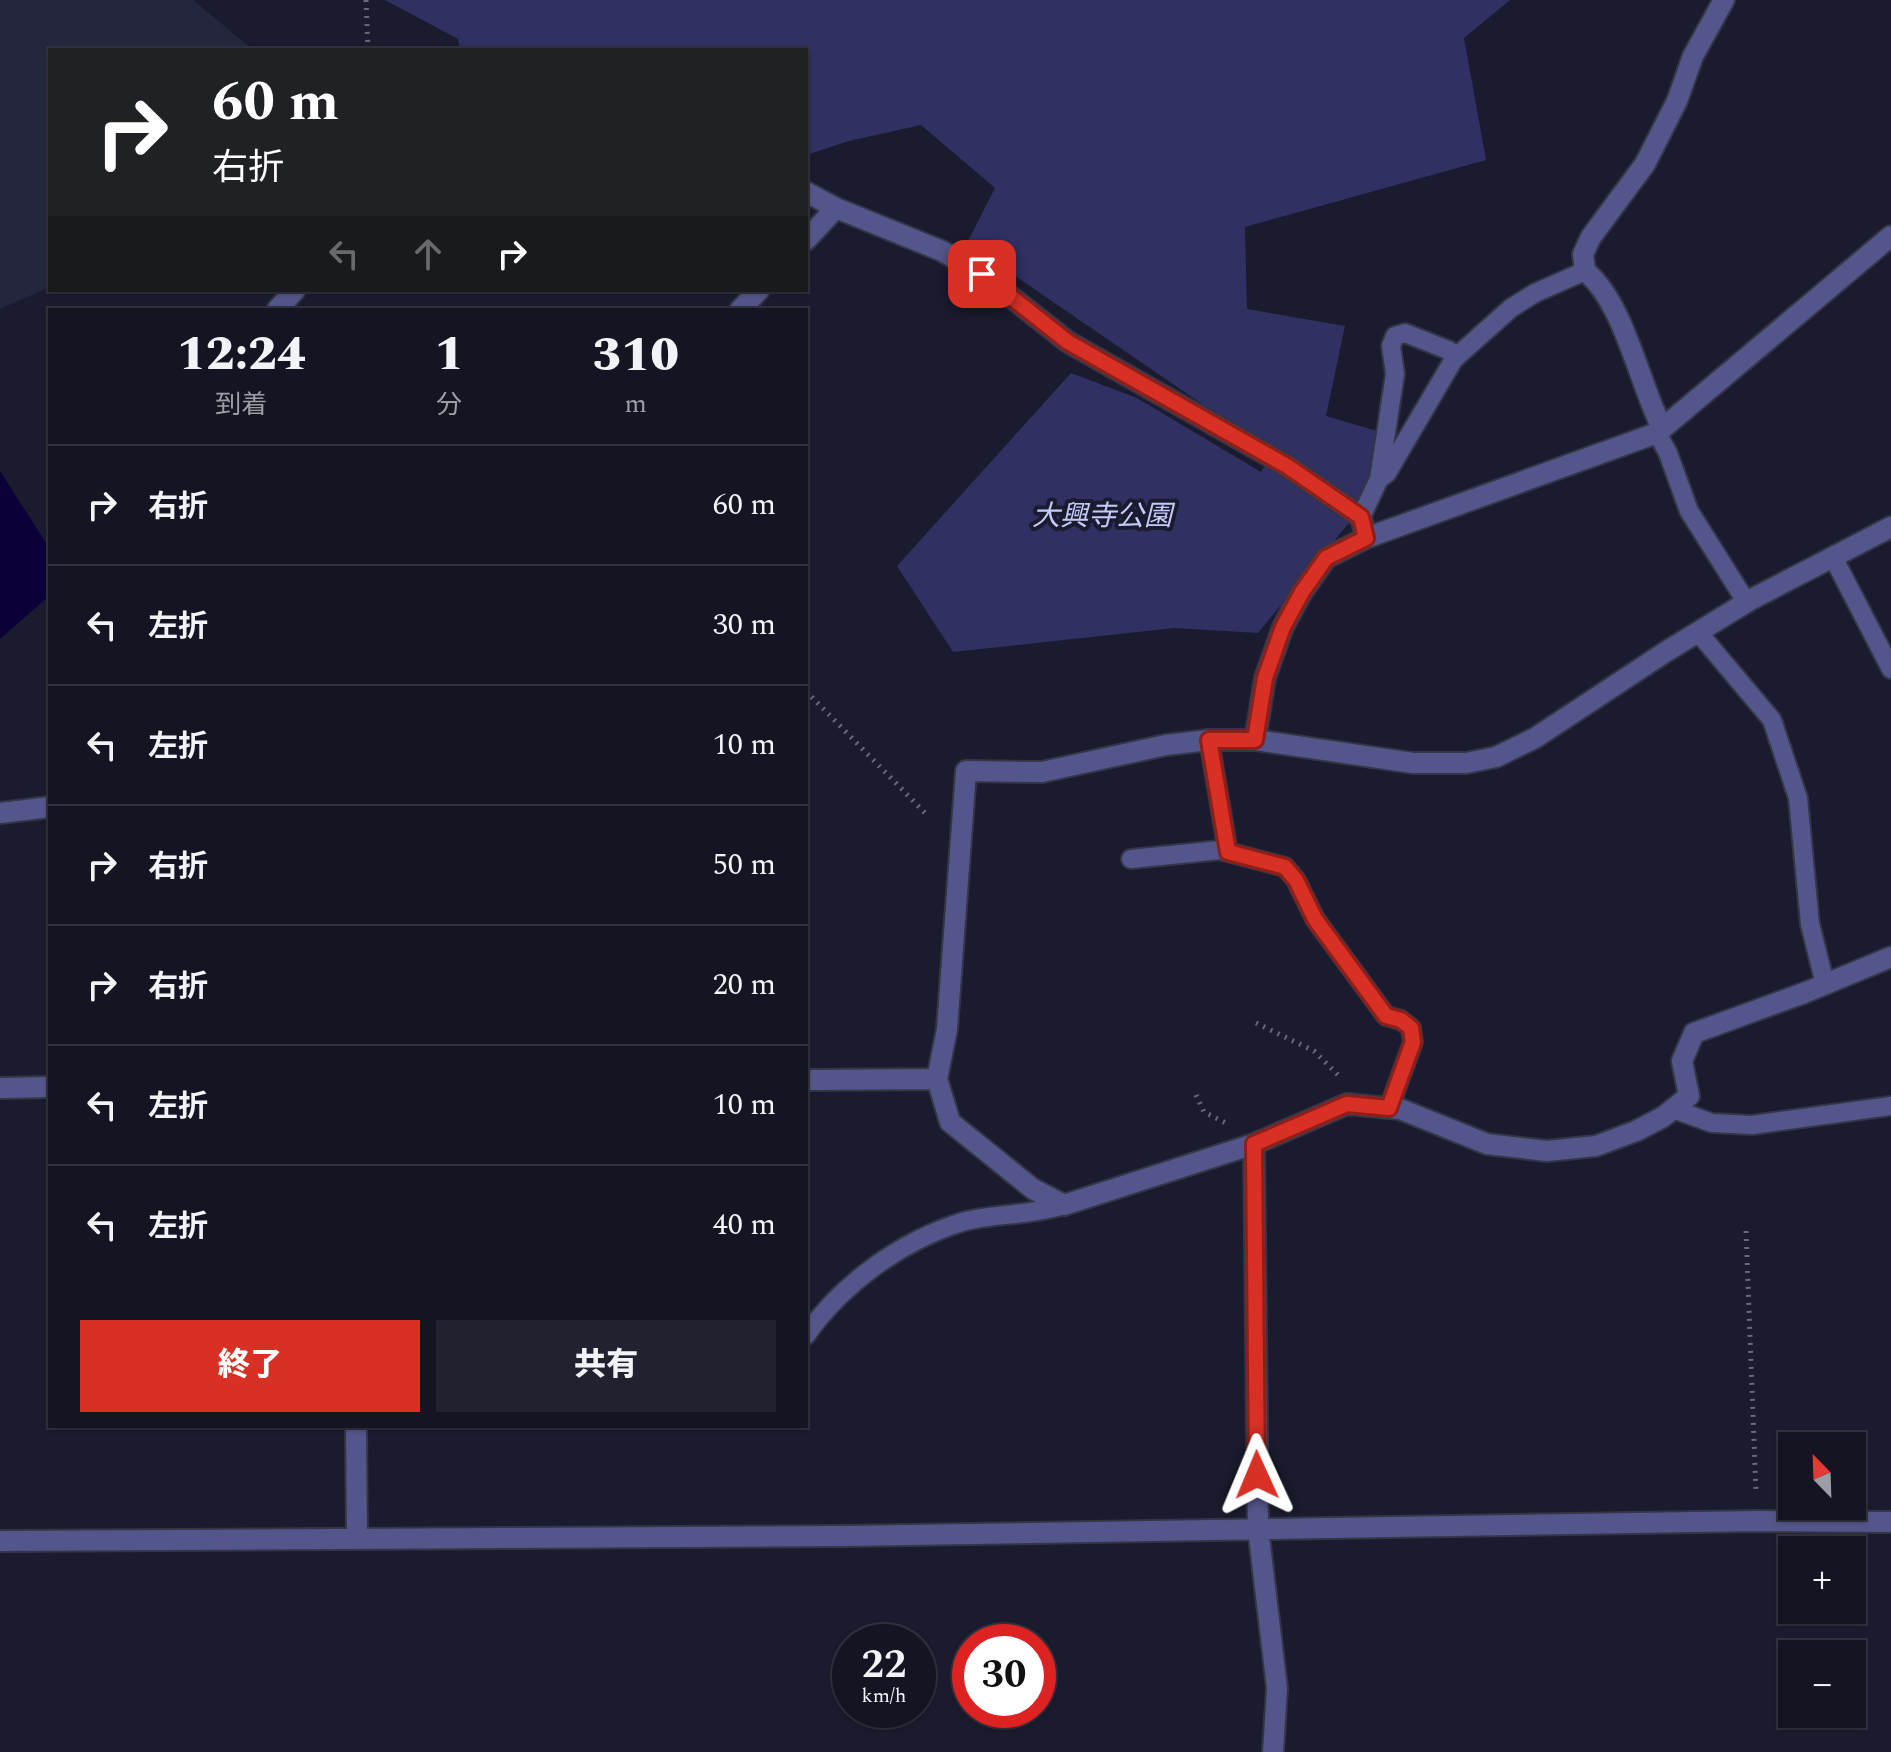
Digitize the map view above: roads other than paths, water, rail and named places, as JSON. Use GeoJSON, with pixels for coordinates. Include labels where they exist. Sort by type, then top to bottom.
{"type":"FeatureCollection","features":[{"type":"Feature","properties":{"kind":"street"},"geometry":{"type":"LineString","coordinates":[[1660,430],[1610,300],[1597,280],[1585,271],[1583,254],[1591,237],[1645,164],[1677,101],[1693,56],[1724,0]]}},
{"type":"Feature","properties":{"kind":"street"},"geometry":{"type":"LineString","coordinates":[[808,193],[836,208],[942,251],[969,266],[1068,342],[1287,466],[1364,528]]}},
{"type":"Feature","properties":{"kind":"street"},"geometry":{"type":"LineString","coordinates":[[808,238],[836,208]]}},
{"type":"Feature","properties":{"kind":"street"},"geometry":{"type":"LineString","coordinates":[[1255,740],[1265,678],[1283,627],[1326,558],[1364,528],[1660,430],[1891,236]]}},
{"type":"Feature","properties":{"kind":"street"},"geometry":{"type":"LineString","coordinates":[[279,308],[293,292]]}},
{"type":"Feature","properties":{"kind":"street"},"geometry":{"type":"LineString","coordinates":[[742,308],[757,292]]}},
{"type":"Feature","properties":{"kind":"street"},"geometry":{"type":"LineString","coordinates":[[1891,527],[1747,603],[1535,738],[1496,757],[1466,763],[1413,763],[1255,740],[1209,740],[1166,745],[1042,772],[966,771],[947,1029],[937,1079],[950,1122],[1033,1189],[1064,1205],[1254,1144],[1347,1104],[1400,1109],[1487,1144],[1547,1151],[1596,1146],[1663,1117],[1689,1096],[1682,1061],[1694,1033],[1891,957]]}},
{"type":"Feature","properties":{"kind":"street"},"geometry":{"type":"LineString","coordinates":[[0,813],[48,807]]}},
{"type":"Feature","properties":{"kind":"street"},"geometry":{"type":"LineString","coordinates":[[808,1080],[937,1079]]}},
{"type":"Feature","properties":{"kind":"street"},"geometry":{"type":"LineString","coordinates":[[0,1088],[48,1087]]}},
{"type":"Feature","properties":{"kind":"street"},"geometry":{"type":"LineString","coordinates":[[1254,1144],[1258,1528],[1277,1688],[1273,1752]]}},
{"type":"Feature","properties":{"kind":"street"},"geometry":{"type":"LineString","coordinates":[[356,1428],[357,1539]]}},
{"type":"Feature","properties":{"kind":"street"},"geometry":{"type":"LineString","coordinates":[[0,1541],[829,1536],[1758,1521],[1891,1522]]}},
{"type":"Feature","properties":{"kind":"lane"},"geometry":{"type":"LineString","coordinates":[[1379,479],[1387,473],[1457,356],[1511,308],[1535,293],[1585,271]]}},
{"type":"Feature","properties":{"kind":"lane"},"geometry":{"type":"LineString","coordinates":[[1364,528],[1379,479],[1395,374],[1391,346],[1395,336],[1405,333],[1457,356]]}},
{"type":"Feature","properties":{"kind":"lane"},"geometry":{"type":"LineString","coordinates":[[1660,430],[1689,511],[1747,603]]}},
{"type":"Feature","properties":{"kind":"lane"},"geometry":{"type":"LineString","coordinates":[[1833,557],[1891,669]]}},
{"type":"Feature","properties":{"kind":"lane"},"geometry":{"type":"LineString","coordinates":[[1698,632],[1772,720],[1798,798],[1810,924],[1825,984]]}},
{"type":"Feature","properties":{"kind":"lane"},"geometry":{"type":"LineString","coordinates":[[1209,740],[1228,852]]}},
{"type":"Feature","properties":{"kind":"lane"},"geometry":{"type":"LineString","coordinates":[[1131,859],[1220,850],[1285,867],[1296,880],[1315,919],[1386,1016],[1401,1020],[1411,1028],[1413,1042],[1389,1108]]}},
{"type":"Feature","properties":{"kind":"lane"},"geometry":{"type":"LineString","coordinates":[[1673,1109],[1712,1123],[1752,1125],[1891,1106]]}},
{"type":"Feature","properties":{"kind":"lane"},"geometry":{"type":"LineString","coordinates":[[808,1333],[857,1279],[910,1245],[963,1222],[1039,1213],[1064,1205]]}},
{"type":"Feature","properties":{"kind":"park label","name":"大興寺公園"},"geometry":{"type":"Point","coordinates":[1102,516]}}]}
